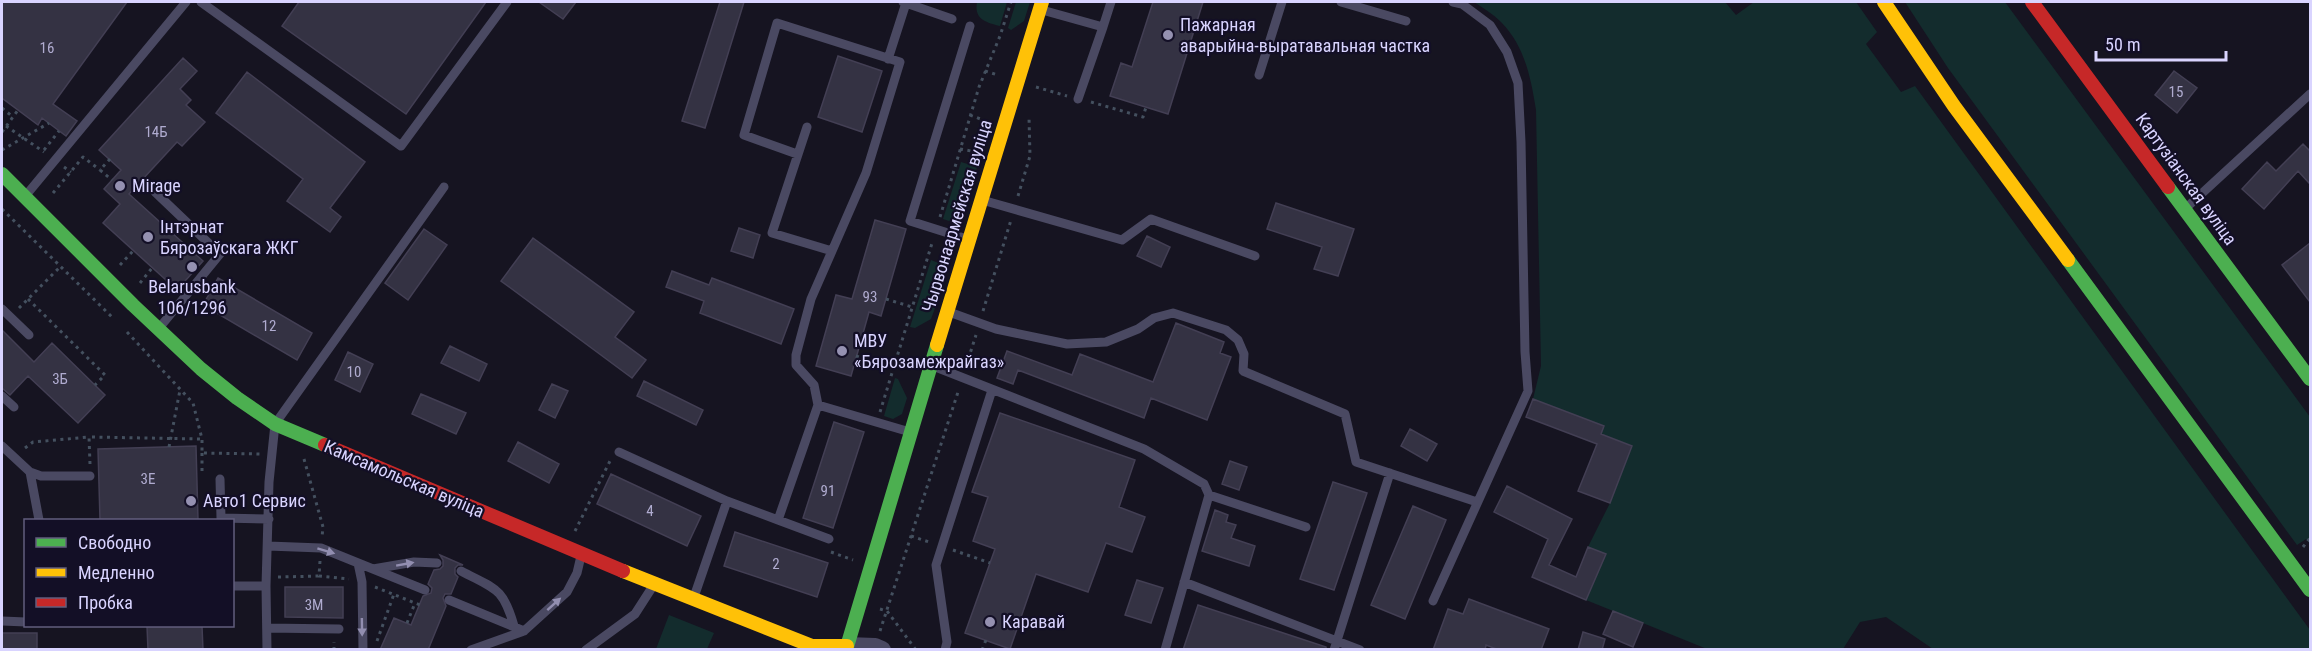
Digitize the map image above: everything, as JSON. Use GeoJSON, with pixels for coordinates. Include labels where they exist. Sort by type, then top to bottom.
{"type":"FeatureCollection","features":[{"type":"Feature","properties":{"kind":"main road"},"geometry":{"type":"LineString","coordinates":[[1884,2],[1954,106],[2310,590]]}},
{"type":"Feature","properties":{"kind":"main road","name":"Картузіанская вуліца"},"geometry":{"type":"LineString","coordinates":[[2032,2],[2310,378]]}},
{"type":"Feature","properties":{"kind":"main road","name":"Чырвонаармейская вуліца"},"geometry":{"type":"LineString","coordinates":[[847,648],[946,311],[1041,6]]}},
{"type":"Feature","properties":{"kind":"main road","name":"Камсамольская вуліца"},"geometry":{"type":"LineString","coordinates":[[2,174],[158,329],[238,401],[275,424],[582,555],[812,646],[847,648]]}},
{"type":"Feature","properties":{"kind":"street","name":"Камсамольская вуліца"},"geometry":{"type":"LineString","coordinates":[[847,648],[874,647],[882,650]]}},
{"type":"Feature","properties":{"kind":"lane"},"geometry":{"type":"LineString","coordinates":[[26,196],[186,2]]}},
{"type":"Feature","properties":{"kind":"lane"},"geometry":{"type":"LineString","coordinates":[[201,2],[401,146],[507,2]]}},
{"type":"Feature","properties":{"kind":"lane"},"geometry":{"type":"LineString","coordinates":[[888,59],[905,2],[952,19]]}},
{"type":"Feature","properties":{"kind":"lane"},"geometry":{"type":"LineString","coordinates":[[1078,99],[1111,2]]}},
{"type":"Feature","properties":{"kind":"lane"},"geometry":{"type":"LineString","coordinates":[[1259,75],[1282,2]]}},
{"type":"Feature","properties":{"kind":"lane"},"geometry":{"type":"LineString","coordinates":[[1341,2],[1406,21]]}},
{"type":"Feature","properties":{"kind":"lane"},"geometry":{"type":"LineString","coordinates":[[1433,601],[1528,391],[1518,83],[1507,52],[1490,25],[1462,4],[1453,2]]}},
{"type":"Feature","properties":{"kind":"lane"},"geometry":{"type":"LineString","coordinates":[[1041,6],[1103,27]]}},
{"type":"Feature","properties":{"kind":"lane"},"geometry":{"type":"LineString","coordinates":[[778,520],[818,405],[814,385],[796,365],[796,355],[811,299],[866,173],[900,62],[777,22],[744,135],[797,154]]}},
{"type":"Feature","properties":{"kind":"lane"},"geometry":{"type":"LineString","coordinates":[[968,240],[910,221],[970,26]]}},
{"type":"Feature","properties":{"kind":"lane"},"geometry":{"type":"LineString","coordinates":[[2185,209],[2310,94]]}},
{"type":"Feature","properties":{"kind":"lane"},"geometry":{"type":"LineString","coordinates":[[807,127],[772,233],[832,250]]}},
{"type":"Feature","properties":{"kind":"lane"},"geometry":{"type":"LineString","coordinates":[[267,650],[269,483],[275,424],[444,188]]}},
{"type":"Feature","properties":{"kind":"lane"},"geometry":{"type":"LineString","coordinates":[[155,192],[220,254],[158,329]]}},
{"type":"Feature","properties":{"kind":"lane"},"geometry":{"type":"LineString","coordinates":[[980,200],[1122,240],[1150,219],[1255,256]]}},
{"type":"Feature","properties":{"kind":"lane"},"geometry":{"type":"LineString","coordinates":[[2,309],[29,335]]}},
{"type":"Feature","properties":{"kind":"lane"},"geometry":{"type":"LineString","coordinates":[[946,311],[996,329],[1067,344],[1106,342],[1138,329],[1154,318],[1173,314],[1226,330],[1238,340],[1244,354],[1243,370],[1345,414],[1356,462],[1477,502]]}},
{"type":"Feature","properties":{"kind":"lane"},"geometry":{"type":"LineString","coordinates":[[930,366],[1144,449],[1204,484],[1209,495],[1165,650]]}},
{"type":"Feature","properties":{"kind":"lane"},"geometry":{"type":"LineString","coordinates":[[945,650],[947,642],[936,565],[992,390]]}},
{"type":"Feature","properties":{"kind":"lane"},"geometry":{"type":"LineString","coordinates":[[2,396],[14,407]]}},
{"type":"Feature","properties":{"kind":"lane"},"geometry":{"type":"LineString","coordinates":[[818,405],[911,432]]}},
{"type":"Feature","properties":{"kind":"lane"},"geometry":{"type":"LineString","coordinates":[[2,446],[30,472],[41,476],[90,477]]}},
{"type":"Feature","properties":{"kind":"lane"},"geometry":{"type":"LineString","coordinates":[[619,452],[727,501],[829,539]]}},
{"type":"Feature","properties":{"kind":"lane"},"geometry":{"type":"LineString","coordinates":[[30,472],[39,519]]}},
{"type":"Feature","properties":{"kind":"lane"},"geometry":{"type":"LineString","coordinates":[[1336,645],[1390,473]]}},
{"type":"Feature","properties":{"kind":"lane"},"geometry":{"type":"LineString","coordinates":[[220,479],[221,518],[269,519]]}},
{"type":"Feature","properties":{"kind":"lane"},"geometry":{"type":"LineString","coordinates":[[1209,495],[1306,527]]}},
{"type":"Feature","properties":{"kind":"lane"},"geometry":{"type":"LineString","coordinates":[[693,599],[727,501]]}},
{"type":"Feature","properties":{"kind":"lane"},"geometry":{"type":"LineString","coordinates":[[268,546],[321,548],[426,590]]}},
{"type":"Feature","properties":{"kind":"lane"},"geometry":{"type":"LineString","coordinates":[[471,650],[524,631],[567,592],[577,573],[582,555]]}},
{"type":"Feature","properties":{"kind":"lane"},"geometry":{"type":"LineString","coordinates":[[374,569],[414,562],[437,562]]}},
{"type":"Feature","properties":{"kind":"lane"},"geometry":{"type":"LineString","coordinates":[[358,563],[362,582],[363,650]]}},
{"type":"Feature","properties":{"kind":"lane"},"geometry":{"type":"LineString","coordinates":[[461,571],[498,591],[508,604],[514,626]]}},
{"type":"Feature","properties":{"kind":"lane"},"geometry":{"type":"LineString","coordinates":[[1184,582],[1336,645],[1360,650]]}},
{"type":"Feature","properties":{"kind":"lane"},"geometry":{"type":"LineString","coordinates":[[585,650],[635,614],[653,583]]}},
{"type":"Feature","properties":{"kind":"lane"},"geometry":{"type":"LineString","coordinates":[[234,586],[266,586]]}},
{"type":"Feature","properties":{"kind":"lane"},"geometry":{"type":"LineString","coordinates":[[449,600],[524,631]]}},
{"type":"Feature","properties":{"kind":"lane"},"geometry":{"type":"LineString","coordinates":[[2,621],[24,622]]}},
{"type":"Feature","properties":{"kind":"lane"},"geometry":{"type":"LineString","coordinates":[[267,628],[339,629]]}},
{"type":"Feature","properties":{"kind":"path"},"geometry":{"type":"LineString","coordinates":[[876,422],[970,116],[1011,2]]}},
{"type":"Feature","properties":{"kind":"path"},"geometry":{"type":"LineString","coordinates":[[1035,98],[1042,78]]}},
{"type":"Feature","properties":{"kind":"path"},"geometry":{"type":"LineString","coordinates":[[2,108],[13,117]]}},
{"type":"Feature","properties":{"kind":"path"},"geometry":{"type":"LineString","coordinates":[[881,630],[1015,209],[1030,156],[1029,118],[1032,108]]}},
{"type":"Feature","properties":{"kind":"path"},"geometry":{"type":"LineString","coordinates":[[2,132],[18,110]]}},
{"type":"Feature","properties":{"kind":"path"},"geometry":{"type":"LineString","coordinates":[[970,116],[982,120],[979,130]]}},
{"type":"Feature","properties":{"kind":"path"},"geometry":{"type":"LineString","coordinates":[[2,150],[49,123]]}},
{"type":"Feature","properties":{"kind":"path"},"geometry":{"type":"LineString","coordinates":[[6,126],[43,151],[59,130]]}},
{"type":"Feature","properties":{"kind":"path"},"geometry":{"type":"LineString","coordinates":[[960,149],[971,152],[973,146]]}},
{"type":"Feature","properties":{"kind":"path"},"geometry":{"type":"LineString","coordinates":[[48,199],[83,157],[112,180]]}},
{"type":"Feature","properties":{"kind":"path"},"geometry":{"type":"LineString","coordinates":[[100,170],[110,159]]}},
{"type":"Feature","properties":{"kind":"path"},"geometry":{"type":"LineString","coordinates":[[2,209],[118,323]]}},
{"type":"Feature","properties":{"kind":"path"},"geometry":{"type":"LineString","coordinates":[[115,269],[133,251]]}},
{"type":"Feature","properties":{"kind":"path"},"geometry":{"type":"LineString","coordinates":[[10,317],[60,267]]}},
{"type":"Feature","properties":{"kind":"path"},"geometry":{"type":"LineString","coordinates":[[134,288],[152,268]]}},
{"type":"Feature","properties":{"kind":"path"},"geometry":{"type":"LineString","coordinates":[[28,299],[105,375],[95,385]]}},
{"type":"Feature","properties":{"kind":"path"},"geometry":{"type":"LineString","coordinates":[[886,299],[912,307]]}},
{"type":"Feature","properties":{"kind":"path"},"geometry":{"type":"LineString","coordinates":[[127,331],[193,403],[202,439],[202,473]]}},
{"type":"Feature","properties":{"kind":"path"},"geometry":{"type":"LineString","coordinates":[[856,356],[893,368]]}},
{"type":"Feature","properties":{"kind":"path"},"geometry":{"type":"LineString","coordinates":[[969,356],[1001,366]]}},
{"type":"Feature","properties":{"kind":"path"},"geometry":{"type":"LineString","coordinates":[[169,447],[180,389]]}},
{"type":"Feature","properties":{"kind":"path"},"geometry":{"type":"LineString","coordinates":[[12,456],[33,442],[89,438],[202,439]]}},
{"type":"Feature","properties":{"kind":"path"},"geometry":{"type":"LineString","coordinates":[[89,438],[90,477]]}},
{"type":"Feature","properties":{"kind":"path"},"geometry":{"type":"LineString","coordinates":[[574,532],[606,466],[612,456],[619,452]]}},
{"type":"Feature","properties":{"kind":"path"},"geometry":{"type":"LineString","coordinates":[[202,453],[263,454]]}},
{"type":"Feature","properties":{"kind":"path"},"geometry":{"type":"LineString","coordinates":[[2303,548],[2310,538]]}},
{"type":"Feature","properties":{"kind":"path"},"geometry":{"type":"LineString","coordinates":[[376,643],[394,594]]}},
{"type":"Feature","properties":{"kind":"path"},"geometry":{"type":"LineString","coordinates":[[406,623],[415,603]]}},
{"type":"Feature","properties":{"kind":"path"},"geometry":{"type":"LineString","coordinates":[[887,611],[916,650]]}},
{"type":"Feature","properties":{"kind":"path"},"geometry":{"type":"LineString","coordinates":[[378,637],[384,640]]}},
{"type":"Feature","properties":{"kind":"path"},"geometry":{"type":"LineString","coordinates":[[334,640],[334,650]]}},
{"type":"Feature","properties":{"kind":"path"},"geometry":{"type":"LineString","coordinates":[[982,650],[986,640]]}},
{"type":"Feature","properties":{"kind":"green space"},"geometry":{"type":"Polygon","coordinates":[[[977,2],[1007,2],[1000,26],[985,21],[979,16],[977,2]]]}},
{"type":"Feature","properties":{"kind":"green space"},"geometry":{"type":"Polygon","coordinates":[[[1016,2],[1030,2],[1024,21],[1011,30],[1008,28],[1016,2]]]}},
{"type":"Feature","properties":{"kind":"green space"},"geometry":{"type":"Polygon","coordinates":[[[1474,2],[1725,2],[1736,15],[1754,2],[1856,2],[1877,32],[1866,44],[1901,92],[1915,86],[2310,630],[2310,649],[1933,649],[1886,617],[1860,622],[1843,649],[1707,649],[1586,600],[1605,555],[1588,547],[1610,503],[1632,446],[1601,434],[1603,426],[1533,399],[1541,366],[1536,110],[1526,63],[1516,42],[1501,22],[1474,2]]]}},
{"type":"Feature","properties":{"kind":"green space"},"geometry":{"type":"Polygon","coordinates":[[[1905,2],[2005,2],[2310,417],[2310,544],[2306,539],[2297,545],[1948,68],[1905,2]]]}},
{"type":"Feature","properties":{"kind":"green space"},"geometry":{"type":"Polygon","coordinates":[[[961,162],[977,167],[971,189],[952,222],[943,219],[961,162]]]}},
{"type":"Feature","properties":{"kind":"green space"},"geometry":{"type":"Polygon","coordinates":[[[931,260],[941,264],[942,289],[931,319],[915,328],[910,327],[931,260]]]}},
{"type":"Feature","properties":{"kind":"green space"},"geometry":{"type":"Polygon","coordinates":[[[895,378],[898,379],[907,398],[902,414],[893,419],[884,416],[895,378]]]}},
{"type":"Feature","properties":{"kind":"green space"},"geometry":{"type":"Polygon","coordinates":[[[669,615],[714,633],[707,649],[656,649],[669,615]]]}},
{"type":"Feature","properties":{"kind":"building"},"geometry":{"type":"Polygon","coordinates":[[[2,2],[127,2],[53,104],[77,121],[66,136],[42,118],[38,125],[2,98],[2,2]]]}},
{"type":"Feature","properties":{"kind":"building"},"geometry":{"type":"Polygon","coordinates":[[[299,2],[486,2],[406,114],[282,26],[299,2]]]}},
{"type":"Feature","properties":{"kind":"building"},"geometry":{"type":"Polygon","coordinates":[[[539,2],[576,2],[563,19],[539,2]]]}},
{"type":"Feature","properties":{"kind":"building"},"geometry":{"type":"Polygon","coordinates":[[[720,2],[744,2],[705,128],[682,121],[720,2]]]}},
{"type":"Feature","properties":{"kind":"building","name":"Пажарная аварыйна-выратавальная частка"},"geometry":{"type":"Polygon","coordinates":[[[1153,2],[1203,2],[1168,114],[1110,96],[1121,63],[1132,67],[1153,2]]]}},
{"type":"Feature","properties":{"kind":"building"},"geometry":{"type":"Polygon","coordinates":[[[838,56],[882,71],[862,132],[818,117],[838,56]]]}},
{"type":"Feature","properties":{"kind":"building"},"geometry":{"type":"Polygon","coordinates":[[[183,58],[197,71],[180,89],[191,100],[186,105],[205,122],[182,146],[177,142],[129,194],[203,261],[177,290],[103,223],[120,204],[104,189],[121,170],[99,150],[183,58]]]}},
{"type":"Feature","properties":{"kind":"building"},"geometry":{"type":"Polygon","coordinates":[[[2174,71],[2197,88],[2177,113],[2155,95],[2174,71]]]}},
{"type":"Feature","properties":{"kind":"building"},"geometry":{"type":"Polygon","coordinates":[[[247,72],[365,162],[330,208],[341,217],[330,232],[287,201],[303,179],[216,113],[247,72]]]}},
{"type":"Feature","properties":{"kind":"building"},"geometry":{"type":"Polygon","coordinates":[[[2303,144],[2310,151],[2310,184],[2298,171],[2264,209],[2242,189],[2267,162],[2276,171],[2303,144]]]}},
{"type":"Feature","properties":{"kind":"building"},"geometry":{"type":"Polygon","coordinates":[[[1276,203],[1354,229],[1338,276],[1314,269],[1322,247],[1267,229],[1276,203]]]}},
{"type":"Feature","properties":{"kind":"building"},"geometry":{"type":"Polygon","coordinates":[[[875,220],[906,229],[881,316],[869,312],[851,376],[816,366],[836,295],[852,299],[875,220]]]}},
{"type":"Feature","properties":{"kind":"building"},"geometry":{"type":"Polygon","coordinates":[[[739,228],[760,235],[753,258],[731,251],[739,228]]]}},
{"type":"Feature","properties":{"kind":"building"},"geometry":{"type":"Polygon","coordinates":[[[424,229],[447,245],[408,300],[385,283],[424,229]]]}},
{"type":"Feature","properties":{"kind":"building"},"geometry":{"type":"Polygon","coordinates":[[[1147,236],[1170,247],[1161,267],[1137,256],[1147,236]]]}},
{"type":"Feature","properties":{"kind":"building"},"geometry":{"type":"Polygon","coordinates":[[[533,238],[634,312],[615,337],[646,360],[632,378],[501,281],[533,238]]]}},
{"type":"Feature","properties":{"kind":"building"},"geometry":{"type":"Polygon","coordinates":[[[2310,243],[2310,302],[2282,265],[2310,243]]]}},
{"type":"Feature","properties":{"kind":"building"},"geometry":{"type":"Polygon","coordinates":[[[672,271],[709,285],[712,278],[794,309],[781,344],[700,313],[704,301],[666,287],[672,271]]]}},
{"type":"Feature","properties":{"kind":"building"},"geometry":{"type":"Polygon","coordinates":[[[218,278],[312,333],[297,360],[203,305],[218,278]]]}},
{"type":"Feature","properties":{"kind":"building"},"geometry":{"type":"Polygon","coordinates":[[[1176,323],[1224,342],[1220,353],[1231,357],[1207,420],[1151,398],[1144,418],[1018,370],[1013,384],[997,378],[1007,351],[1072,375],[1080,354],[1153,382],[1176,323]]]}},
{"type":"Feature","properties":{"kind":"building"},"geometry":{"type":"Polygon","coordinates":[[[2,330],[34,362],[52,343],[105,395],[78,423],[28,376],[10,395],[2,388],[2,330]]]}},
{"type":"Feature","properties":{"kind":"building"},"geometry":{"type":"Polygon","coordinates":[[[450,346],[487,364],[479,381],[441,363],[450,346]]]}},
{"type":"Feature","properties":{"kind":"building"},"geometry":{"type":"Polygon","coordinates":[[[348,352],[373,364],[360,392],[335,380],[348,352]]]}},
{"type":"Feature","properties":{"kind":"building"},"geometry":{"type":"Polygon","coordinates":[[[644,381],[703,410],[696,425],[637,396],[644,381]]]}},
{"type":"Feature","properties":{"kind":"building"},"geometry":{"type":"Polygon","coordinates":[[[552,384],[568,391],[555,418],[539,410],[552,384]]]}},
{"type":"Feature","properties":{"kind":"building"},"geometry":{"type":"Polygon","coordinates":[[[421,394],[466,413],[456,434],[412,414],[421,394]]]}},
{"type":"Feature","properties":{"kind":"building"},"geometry":{"type":"Polygon","coordinates":[[[1533,399],[1604,426],[1601,434],[1632,446],[1610,503],[1578,491],[1597,444],[1526,417],[1533,399]]]}},
{"type":"Feature","properties":{"kind":"building"},"geometry":{"type":"Polygon","coordinates":[[[1000,413],[1135,460],[1119,507],[1145,517],[1132,552],[1106,543],[1088,592],[1036,574],[1010,649],[965,633],[995,549],[973,541],[988,497],[972,492],[1000,413]]]}},
{"type":"Feature","properties":{"kind":"building"},"geometry":{"type":"Polygon","coordinates":[[[834,422],[864,432],[833,528],[803,518],[834,422]]]}},
{"type":"Feature","properties":{"kind":"building"},"geometry":{"type":"Polygon","coordinates":[[[1410,429],[1437,444],[1427,461],[1401,446],[1410,429]]]}},
{"type":"Feature","properties":{"kind":"building"},"geometry":{"type":"Polygon","coordinates":[[[518,442],[559,464],[549,483],[508,461],[518,442]]]}},
{"type":"Feature","properties":{"kind":"building"},"geometry":{"type":"Polygon","coordinates":[[[196,446],[198,519],[100,519],[98,449],[196,446]]]}},
{"type":"Feature","properties":{"kind":"building"},"geometry":{"type":"Polygon","coordinates":[[[1230,461],[1247,467],[1239,490],[1222,484],[1230,461]]]}},
{"type":"Feature","properties":{"kind":"building"},"geometry":{"type":"Polygon","coordinates":[[[611,474],[701,516],[687,546],[597,504],[611,474]]]}},
{"type":"Feature","properties":{"kind":"building"},"geometry":{"type":"Polygon","coordinates":[[[1333,482],[1367,493],[1334,590],[1300,579],[1333,482]]]}},
{"type":"Feature","properties":{"kind":"building"},"geometry":{"type":"Polygon","coordinates":[[[1507,486],[1572,519],[1549,565],[1576,577],[1588,547],[1606,554],[1586,600],[1532,577],[1548,539],[1494,512],[1507,486]]]}},
{"type":"Feature","properties":{"kind":"building"},"geometry":{"type":"Polygon","coordinates":[[[1413,506],[1446,520],[1405,619],[1371,605],[1413,506]]]}},
{"type":"Feature","properties":{"kind":"building"},"geometry":{"type":"Polygon","coordinates":[[[1215,510],[1228,515],[1226,522],[1236,525],[1231,538],[1255,546],[1249,566],[1202,551],[1215,510]]]}},
{"type":"Feature","properties":{"kind":"building"},"geometry":{"type":"Polygon","coordinates":[[[735,532],[828,563],[817,597],[724,566],[735,532]]]}},
{"type":"Feature","properties":{"kind":"building"},"geometry":{"type":"Polygon","coordinates":[[[440,555],[463,565],[455,568],[455,574],[458,577],[451,594],[445,594],[443,598],[446,606],[428,650],[380,650],[394,618],[411,625],[423,596],[431,593],[432,588],[428,584],[434,570],[443,566],[440,555]]]}},
{"type":"Feature","properties":{"kind":"building"},"geometry":{"type":"Polygon","coordinates":[[[1137,580],[1163,588],[1151,623],[1125,615],[1137,580]]]}},
{"type":"Feature","properties":{"kind":"building"},"geometry":{"type":"Polygon","coordinates":[[[285,587],[343,587],[343,618],[285,617],[285,587]]]}},
{"type":"Feature","properties":{"kind":"building"},"geometry":{"type":"Polygon","coordinates":[[[1469,599],[1549,629],[1541,650],[1499,650],[1486,645],[1485,650],[1433,650],[1448,609],[1463,614],[1469,599]]]}},
{"type":"Feature","properties":{"kind":"building"},"geometry":{"type":"Polygon","coordinates":[[[1198,605],[1326,647],[1326,650],[1183,650],[1198,605]]]}},
{"type":"Feature","properties":{"kind":"building"},"geometry":{"type":"Polygon","coordinates":[[[1613,611],[1643,623],[1633,647],[1603,634],[1613,611]]]}},
{"type":"Feature","properties":{"kind":"building"},"geometry":{"type":"Polygon","coordinates":[[[147,627],[202,627],[203,650],[148,650],[147,627]]]}},
{"type":"Feature","properties":{"kind":"building"},"geometry":{"type":"Polygon","coordinates":[[[1583,632],[1605,639],[1602,650],[1578,650],[1583,632]]]}},
{"type":"Feature","properties":{"kind":"building"},"geometry":{"type":"Polygon","coordinates":[[[2,633],[37,633],[37,650],[2,650],[2,633]]]}},
{"type":"Feature","properties":{"kind":"traffic: fast"},"geometry":{"type":"LineString","coordinates":[[2,174],[133,305],[201,369],[237,398],[275,424],[325,445]]}},
{"type":"Feature","properties":{"kind":"traffic: fast"},"geometry":{"type":"LineString","coordinates":[[2168,187],[2310,379]]}},
{"type":"Feature","properties":{"kind":"traffic: fast"},"geometry":{"type":"LineString","coordinates":[[2068,260],[2310,590]]}},
{"type":"Feature","properties":{"kind":"traffic: fast"},"geometry":{"type":"LineString","coordinates":[[846,650],[937,345]]}},
{"type":"Feature","properties":{"kind":"traffic: slow"},"geometry":{"type":"LineString","coordinates":[[937,345],[1042,2]]}},
{"type":"Feature","properties":{"kind":"traffic: slow"},"geometry":{"type":"LineString","coordinates":[[1884,2],[1954,106],[2068,260]]}},
{"type":"Feature","properties":{"kind":"traffic: slow"},"geometry":{"type":"LineString","coordinates":[[623,571],[812,646],[847,646]]}},
{"type":"Feature","properties":{"kind":"traffic: jam"},"geometry":{"type":"LineString","coordinates":[[2032,2],[2168,187]]}},
{"type":"Feature","properties":{"kind":"traffic: jam"},"geometry":{"type":"LineString","coordinates":[[325,445],[623,571]]}},
{"type":"Feature","properties":{"kind":"place","name":"Пажарная аварыйна-выратавальная частка"},"geometry":{"type":"Point","coordinates":[1168,35]}},
{"type":"Feature","properties":{"kind":"place","name":"Mirage"},"geometry":{"type":"Point","coordinates":[120,186]}},
{"type":"Feature","properties":{"kind":"place","name":"Інтэрнат Бярозаўскага ЖКГ"},"geometry":{"type":"Point","coordinates":[148,237]}},
{"type":"Feature","properties":{"kind":"place","name":"Belarusbank 106/1296"},"geometry":{"type":"Point","coordinates":[192,267]}},
{"type":"Feature","properties":{"kind":"place","name":"МВУ «Бярозамежрайгаз»"},"geometry":{"type":"Point","coordinates":[842,351]}},
{"type":"Feature","properties":{"kind":"place","name":"Авто1 Сервис"},"geometry":{"type":"Point","coordinates":[191,501]}},
{"type":"Feature","properties":{"kind":"place","name":"Каравай"},"geometry":{"type":"Point","coordinates":[990,622]}}]}
